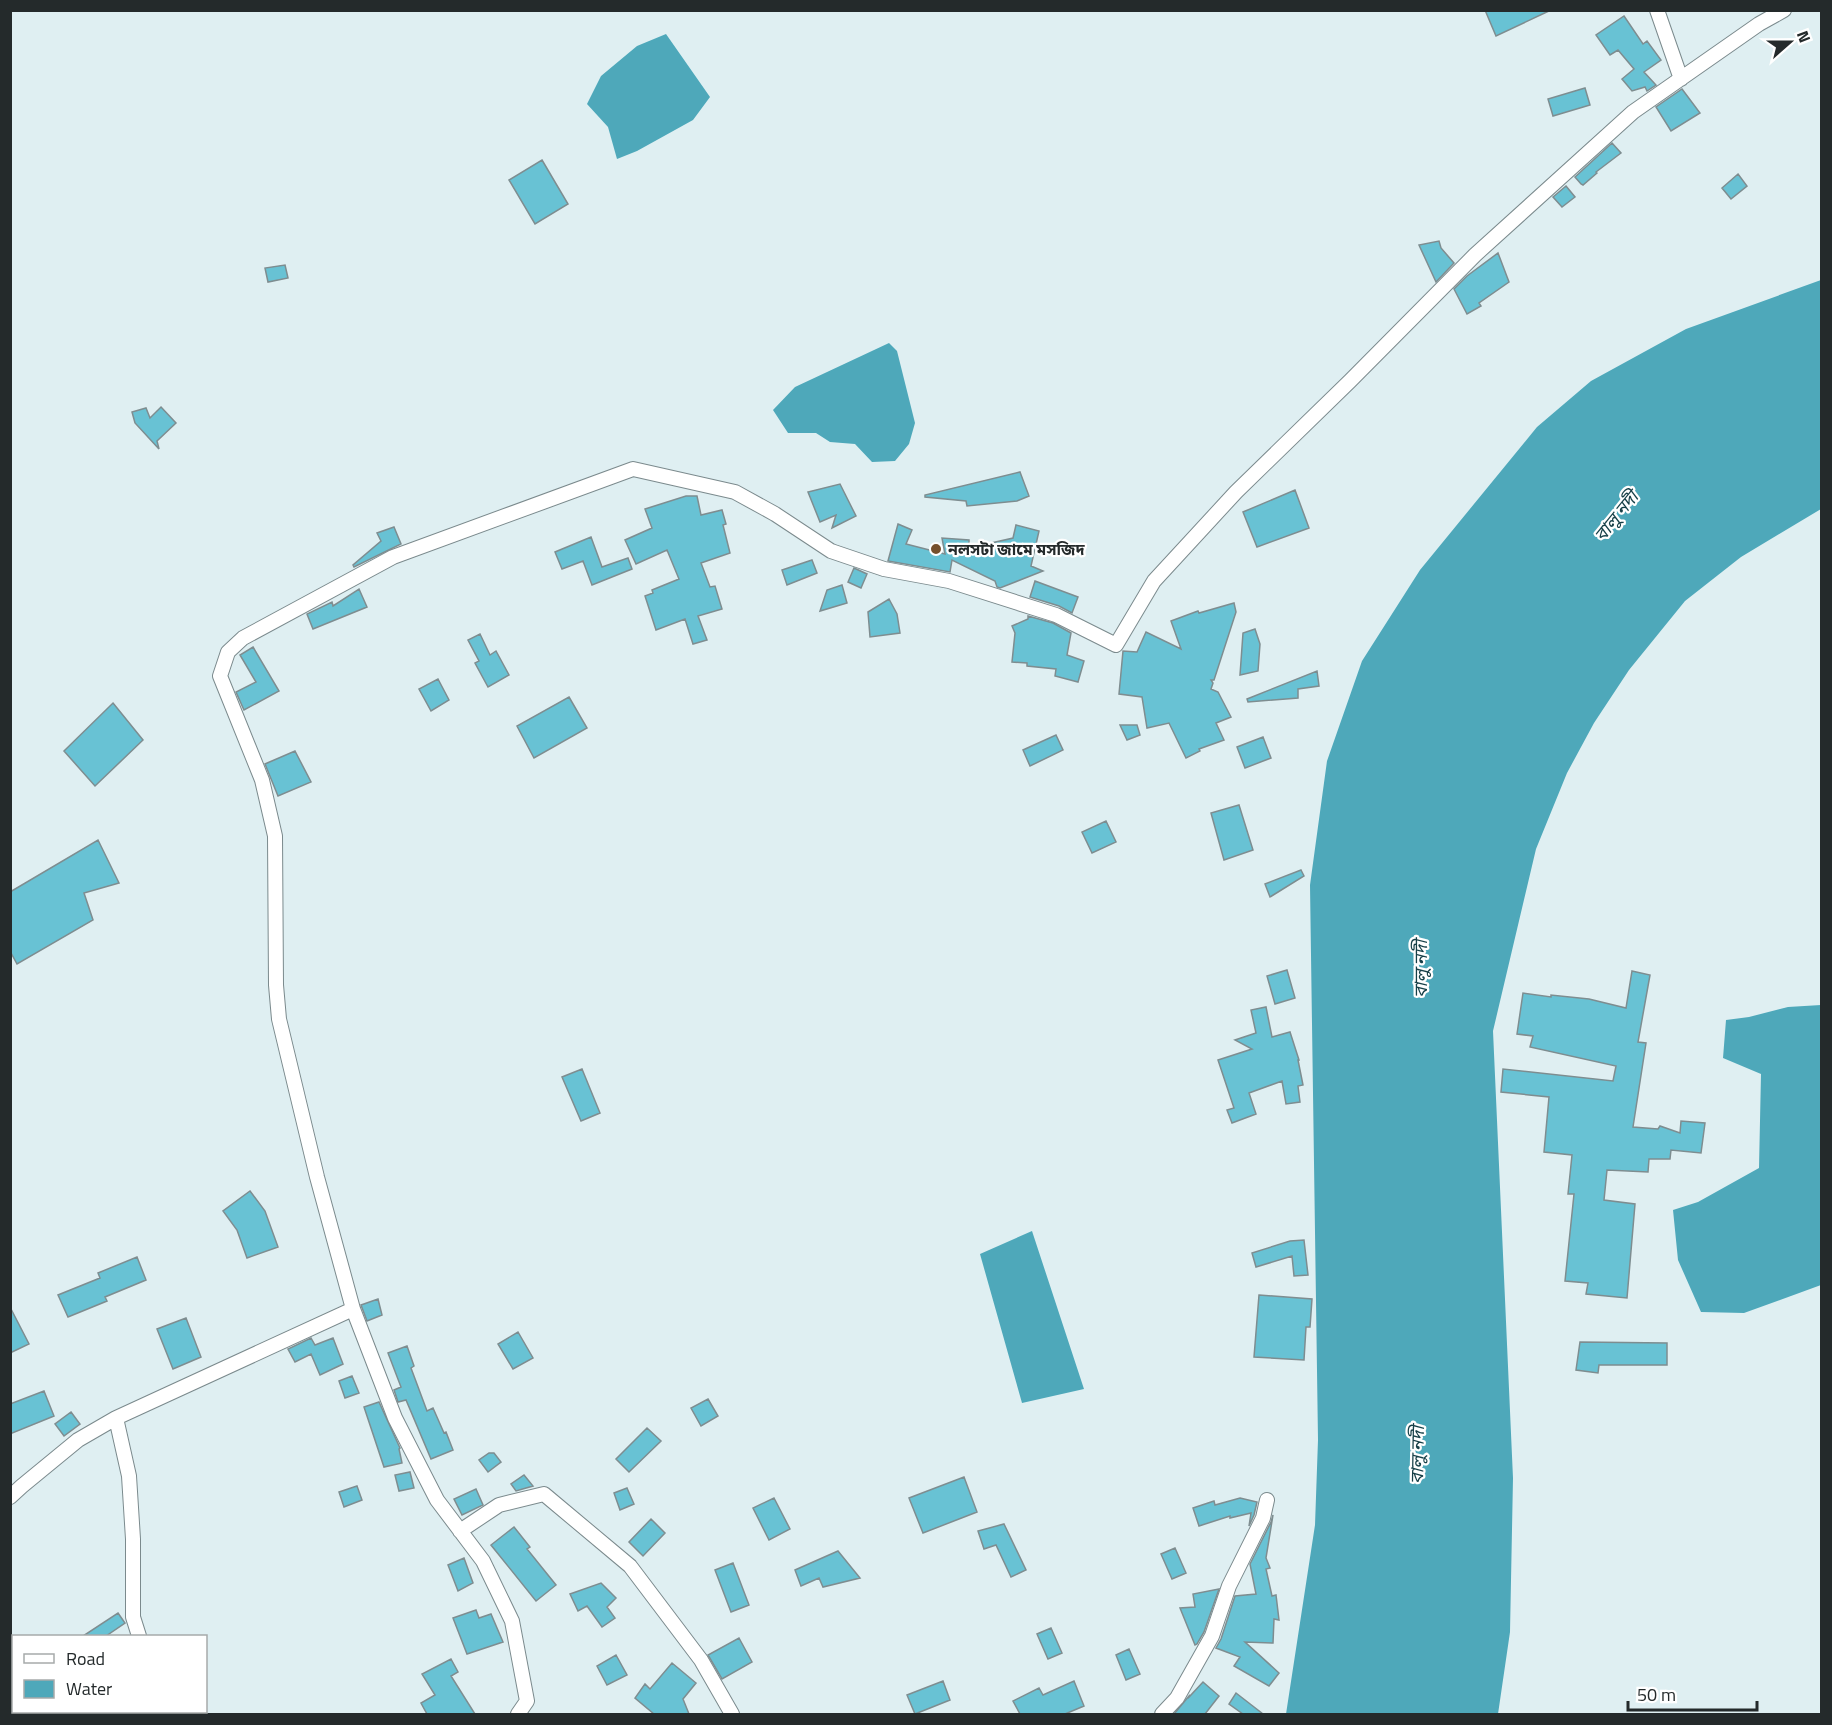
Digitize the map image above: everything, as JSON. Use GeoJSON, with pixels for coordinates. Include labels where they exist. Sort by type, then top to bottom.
{"type":"FeatureCollection","features":[{"type":"Feature","properties":{"kind":"street"},"geometry":{"type":"LineString","coordinates":[[1657,10],[1681,79]]}},
{"type":"Feature","properties":{"kind":"street"},"geometry":{"type":"LineString","coordinates":[[518,1714],[527,1701],[512,1621],[483,1561],[437,1500],[395,1418],[352,1309],[317,1177],[279,1018],[276,985],[275,836],[262,780],[220,676],[228,652],[243,638],[393,557],[633,470],[735,492],[775,514],[831,550],[884,569],[948,580],[1056,615],[1116,645],[1154,581],[1236,492],[1475,255],[1633,112],[1759,24],[1784,10]]}},
{"type":"Feature","properties":{"kind":"street"},"geometry":{"type":"LineString","coordinates":[[10,1497],[78,1440],[116,1418],[352,1309]]}},
{"type":"Feature","properties":{"kind":"street"},"geometry":{"type":"LineString","coordinates":[[116,1418],[129,1476],[133,1539],[133,1617],[139,1635]]}},
{"type":"Feature","properties":{"kind":"street"},"geometry":{"type":"LineString","coordinates":[[460,1531],[499,1505],[544,1494],[630,1566],[701,1660],[732,1714]]}},
{"type":"Feature","properties":{"kind":"street"},"geometry":{"type":"LineString","coordinates":[[1162,1714],[1178,1698],[1212,1636],[1229,1586],[1263,1518],[1267,1500]]}},
{"type":"Feature","properties":{"kind":"water"},"geometry":{"type":"Polygon","coordinates":[[[666,34],[710,97],[693,120],[637,151],[617,159],[608,127],[587,104],[601,76],[637,46],[666,34]]]}},
{"type":"Feature","properties":{"kind":"water","name":"বালু নদী"},"geometry":{"type":"Polygon","coordinates":[[[1821,280],[1821,509],[1741,557],[1685,601],[1629,670],[1594,723],[1567,773],[1536,849],[1493,1031],[1513,1478],[1510,1632],[1498,1714],[1286,1714],[1315,1525],[1318,1440],[1310,885],[1327,761],[1362,661],[1420,570],[1537,427],[1591,381],[1686,329],[1821,280]]]}},
{"type":"Feature","properties":{"kind":"water"},"geometry":{"type":"Polygon","coordinates":[[[889,343],[897,351],[915,423],[909,444],[895,461],[872,462],[855,444],[830,442],[816,433],[788,433],[773,410],[795,387],[889,343]]]}},
{"type":"Feature","properties":{"kind":"water"},"geometry":{"type":"Polygon","coordinates":[[[1821,1005],[1821,1285],[1744,1313],[1701,1312],[1678,1260],[1673,1210],[1698,1202],[1759,1168],[1761,1074],[1723,1058],[1726,1020],[1788,1007],[1821,1005]]]}},
{"type":"Feature","properties":{"kind":"water"},"geometry":{"type":"Polygon","coordinates":[[[1032,1231],[1084,1389],[1022,1403],[980,1254],[1032,1231]]]}},
{"type":"Feature","properties":{"kind":"building"},"geometry":{"type":"Polygon","coordinates":[[[1485,10],[1551,10],[1496,36],[1485,10]]]}},
{"type":"Feature","properties":{"kind":"building"},"geometry":{"type":"Polygon","coordinates":[[[1624,16],[1643,44],[1647,41],[1661,60],[1644,72],[1656,85],[1647,91],[1645,87],[1632,91],[1622,79],[1634,69],[1618,50],[1610,55],[1596,35],[1624,16]]]}},
{"type":"Feature","properties":{"kind":"building"},"geometry":{"type":"Polygon","coordinates":[[[1585,88],[1590,105],[1553,116],[1548,99],[1585,88]]]}},
{"type":"Feature","properties":{"kind":"building"},"geometry":{"type":"Polygon","coordinates":[[[1682,89],[1700,113],[1671,131],[1656,107],[1682,89]]]}},
{"type":"Feature","properties":{"kind":"building"},"geometry":{"type":"Polygon","coordinates":[[[1612,143],[1621,153],[1583,185],[1581,184],[1575,177],[1612,143]]]}},
{"type":"Feature","properties":{"kind":"building"},"geometry":{"type":"Polygon","coordinates":[[[542,160],[568,204],[535,224],[509,180],[542,160]]]}},
{"type":"Feature","properties":{"kind":"building"},"geometry":{"type":"Polygon","coordinates":[[[1738,174],[1747,186],[1731,199],[1722,188],[1738,174]]]}},
{"type":"Feature","properties":{"kind":"building"},"geometry":{"type":"Polygon","coordinates":[[[1566,186],[1575,197],[1562,207],[1553,197],[1566,186]]]}},
{"type":"Feature","properties":{"kind":"building"},"geometry":{"type":"Polygon","coordinates":[[[1439,241],[1441,248],[1454,263],[1436,282],[1419,245],[1439,241]]]}},
{"type":"Feature","properties":{"kind":"building"},"geometry":{"type":"Polygon","coordinates":[[[1498,253],[1509,282],[1479,303],[1481,306],[1467,314],[1454,289],[1467,276],[1498,253]]]}},
{"type":"Feature","properties":{"kind":"building"},"geometry":{"type":"Polygon","coordinates":[[[285,265],[288,278],[268,282],[265,268],[285,265]]]}},
{"type":"Feature","properties":{"kind":"building"},"geometry":{"type":"Polygon","coordinates":[[[161,407],[176,423],[157,441],[159,449],[135,423],[132,412],[146,408],[150,418],[161,407]]]}},
{"type":"Feature","properties":{"kind":"building"},"geometry":{"type":"Polygon","coordinates":[[[1020,472],[1029,496],[1017,501],[967,506],[966,501],[925,497],[925,495],[1020,472]]]}},
{"type":"Feature","properties":{"kind":"building"},"geometry":{"type":"Polygon","coordinates":[[[840,484],[856,516],[832,528],[836,515],[820,522],[808,492],[840,484]]]}},
{"type":"Feature","properties":{"kind":"building"},"geometry":{"type":"Polygon","coordinates":[[[1295,490],[1309,528],[1257,547],[1243,512],[1295,490]]]}},
{"type":"Feature","properties":{"kind":"building"},"geometry":{"type":"Polygon","coordinates":[[[686,496],[697,496],[701,515],[722,510],[730,553],[701,563],[710,587],[715,586],[722,609],[698,616],[707,640],[693,644],[685,619],[656,630],[645,596],[653,593],[652,590],[679,579],[667,550],[636,564],[625,540],[652,528],[645,509],[686,496]]]}},
{"type":"Feature","properties":{"kind":"building"},"geometry":{"type":"Polygon","coordinates":[[[898,524],[912,530],[906,544],[945,554],[942,538],[969,540],[969,548],[1013,538],[1016,525],[1039,531],[1031,566],[1043,571],[1000,588],[997,587],[995,581],[952,560],[950,572],[888,561],[898,524]]]}},
{"type":"Feature","properties":{"kind":"building"},"geometry":{"type":"Polygon","coordinates":[[[394,527],[401,544],[354,567],[353,565],[381,541],[377,533],[394,527]]]}},
{"type":"Feature","properties":{"kind":"building"},"geometry":{"type":"Polygon","coordinates":[[[591,537],[602,567],[628,558],[632,569],[592,585],[583,561],[562,569],[555,552],[591,537]]]}},
{"type":"Feature","properties":{"kind":"building"},"geometry":{"type":"Polygon","coordinates":[[[812,560],[817,573],[787,585],[782,570],[812,560]]]}},
{"type":"Feature","properties":{"kind":"building"},"geometry":{"type":"Polygon","coordinates":[[[854,568],[867,574],[861,588],[848,582],[854,568]]]}},
{"type":"Feature","properties":{"kind":"building"},"geometry":{"type":"Polygon","coordinates":[[[1035,581],[1078,597],[1072,613],[1059,606],[1030,597],[1035,581]]]}},
{"type":"Feature","properties":{"kind":"building"},"geometry":{"type":"Polygon","coordinates":[[[842,585],[847,603],[820,611],[827,590],[842,585]]]}},
{"type":"Feature","properties":{"kind":"building"},"geometry":{"type":"Polygon","coordinates":[[[359,589],[367,607],[313,629],[307,614],[332,602],[333,606],[359,589]]]}},
{"type":"Feature","properties":{"kind":"building"},"geometry":{"type":"Polygon","coordinates":[[[889,599],[897,614],[900,633],[870,637],[868,612],[889,599]]]}},
{"type":"Feature","properties":{"kind":"building"},"geometry":{"type":"Polygon","coordinates":[[[1234,603],[1236,612],[1214,680],[1211,680],[1213,683],[1211,689],[1218,692],[1231,717],[1216,723],[1224,740],[1199,749],[1200,751],[1186,758],[1169,723],[1147,728],[1142,697],[1119,694],[1123,651],[1137,652],[1146,632],[1181,649],[1171,621],[1198,611],[1199,613],[1234,603]]]}},
{"type":"Feature","properties":{"kind":"building"},"geometry":{"type":"Polygon","coordinates":[[[1028,616],[1053,623],[1071,633],[1067,655],[1084,661],[1078,682],[1055,676],[1056,669],[1012,662],[1015,633],[1012,626],[1028,619],[1028,616]]]}},
{"type":"Feature","properties":{"kind":"building"},"geometry":{"type":"Polygon","coordinates":[[[1255,629],[1260,644],[1258,671],[1240,675],[1243,633],[1255,629]]]}},
{"type":"Feature","properties":{"kind":"building"},"geometry":{"type":"Polygon","coordinates":[[[480,634],[490,655],[496,651],[509,675],[488,687],[475,663],[479,661],[468,640],[480,634]]]}},
{"type":"Feature","properties":{"kind":"building"},"geometry":{"type":"Polygon","coordinates":[[[253,647],[279,691],[244,710],[236,692],[256,682],[240,655],[253,647]]]}},
{"type":"Feature","properties":{"kind":"building"},"geometry":{"type":"Polygon","coordinates":[[[1317,671],[1319,686],[1298,689],[1298,698],[1248,702],[1247,699],[1317,671]]]}},
{"type":"Feature","properties":{"kind":"building"},"geometry":{"type":"Polygon","coordinates":[[[438,679],[449,700],[431,711],[419,689],[438,679]]]}},
{"type":"Feature","properties":{"kind":"building"},"geometry":{"type":"Polygon","coordinates":[[[569,697],[587,728],[534,758],[517,726],[569,697]]]}},
{"type":"Feature","properties":{"kind":"building"},"geometry":{"type":"Polygon","coordinates":[[[113,703],[143,740],[95,786],[64,751],[113,703]]]}},
{"type":"Feature","properties":{"kind":"building"},"geometry":{"type":"Polygon","coordinates":[[[1120,725],[1137,725],[1140,735],[1127,740],[1120,725]]]}},
{"type":"Feature","properties":{"kind":"building"},"geometry":{"type":"Polygon","coordinates":[[[1056,735],[1063,750],[1030,766],[1023,750],[1056,735]]]}},
{"type":"Feature","properties":{"kind":"building"},"geometry":{"type":"Polygon","coordinates":[[[1263,737],[1271,758],[1245,768],[1237,747],[1263,737]]]}},
{"type":"Feature","properties":{"kind":"building"},"geometry":{"type":"Polygon","coordinates":[[[295,751],[311,782],[278,796],[265,764],[295,751]]]}},
{"type":"Feature","properties":{"kind":"building"},"geometry":{"type":"Polygon","coordinates":[[[1239,805],[1253,850],[1224,860],[1211,813],[1239,805]]]}},
{"type":"Feature","properties":{"kind":"building"},"geometry":{"type":"Polygon","coordinates":[[[1106,821],[1116,842],[1092,853],[1082,832],[1106,821]]]}},
{"type":"Feature","properties":{"kind":"building"},"geometry":{"type":"Polygon","coordinates":[[[98,840],[119,883],[84,893],[93,920],[17,964],[10,951],[10,892],[98,840]]]}},
{"type":"Feature","properties":{"kind":"building"},"geometry":{"type":"Polygon","coordinates":[[[1301,870],[1304,876],[1270,897],[1265,884],[1301,870]]]}},
{"type":"Feature","properties":{"kind":"building"},"geometry":{"type":"Polygon","coordinates":[[[1287,970],[1295,998],[1275,1004],[1267,976],[1287,970]]]}},
{"type":"Feature","properties":{"kind":"building"},"geometry":{"type":"Polygon","coordinates":[[[1632,971],[1650,975],[1638,1042],[1646,1043],[1633,1127],[1658,1129],[1660,1126],[1680,1133],[1681,1121],[1705,1123],[1701,1153],[1671,1150],[1670,1159],[1649,1159],[1648,1172],[1607,1170],[1604,1200],[1635,1204],[1627,1298],[1586,1294],[1588,1283],[1565,1281],[1574,1194],[1568,1194],[1572,1155],[1544,1152],[1549,1097],[1501,1092],[1503,1069],[1613,1081],[1616,1066],[1530,1047],[1533,1036],[1517,1034],[1523,993],[1589,999],[1626,1008],[1632,971]]]}},
{"type":"Feature","properties":{"kind":"building"},"geometry":{"type":"Polygon","coordinates":[[[1266,1007],[1272,1037],[1290,1032],[1299,1060],[1303,1085],[1298,1086],[1300,1102],[1286,1104],[1282,1081],[1249,1093],[1256,1114],[1232,1123],[1227,1110],[1234,1108],[1218,1060],[1252,1049],[1235,1040],[1256,1033],[1251,1010],[1266,1007]]]}},
{"type":"Feature","properties":{"kind":"building"},"geometry":{"type":"Polygon","coordinates":[[[582,1069],[600,1113],[581,1121],[562,1077],[582,1069]]]}},
{"type":"Feature","properties":{"kind":"building"},"geometry":{"type":"Polygon","coordinates":[[[250,1191],[265,1211],[278,1247],[247,1258],[237,1230],[223,1211],[250,1191]]]}},
{"type":"Feature","properties":{"kind":"building"},"geometry":{"type":"Polygon","coordinates":[[[1304,1240],[1308,1275],[1294,1276],[1292,1256],[1256,1267],[1252,1253],[1290,1241],[1304,1240]]]}},
{"type":"Feature","properties":{"kind":"building"},"geometry":{"type":"Polygon","coordinates":[[[137,1257],[146,1280],[105,1297],[107,1301],[68,1317],[58,1295],[100,1278],[98,1273],[137,1257]]]}},
{"type":"Feature","properties":{"kind":"building"},"geometry":{"type":"Polygon","coordinates":[[[1259,1295],[1312,1299],[1310,1327],[1306,1327],[1304,1360],[1254,1357],[1259,1295]]]}},
{"type":"Feature","properties":{"kind":"building"},"geometry":{"type":"Polygon","coordinates":[[[378,1299],[382,1315],[367,1321],[361,1305],[378,1299]]]}},
{"type":"Feature","properties":{"kind":"building"},"geometry":{"type":"Polygon","coordinates":[[[10,1307],[29,1344],[10,1353],[10,1307]]]}},
{"type":"Feature","properties":{"kind":"building"},"geometry":{"type":"Polygon","coordinates":[[[186,1318],[201,1357],[173,1369],[157,1329],[186,1318]]]}},
{"type":"Feature","properties":{"kind":"building"},"geometry":{"type":"Polygon","coordinates":[[[518,1332],[533,1358],[513,1369],[498,1344],[518,1332]]]}},
{"type":"Feature","properties":{"kind":"building"},"geometry":{"type":"Polygon","coordinates":[[[311,1338],[315,1345],[333,1338],[343,1364],[320,1375],[311,1354],[295,1362],[288,1349],[311,1338]]]}},
{"type":"Feature","properties":{"kind":"building"},"geometry":{"type":"Polygon","coordinates":[[[1580,1342],[1667,1343],[1667,1365],[1599,1365],[1598,1373],[1576,1370],[1580,1342]]]}},
{"type":"Feature","properties":{"kind":"building"},"geometry":{"type":"Polygon","coordinates":[[[407,1346],[414,1366],[411,1368],[427,1411],[433,1408],[453,1450],[431,1459],[406,1400],[398,1402],[394,1390],[401,1387],[388,1353],[407,1346]]]}},
{"type":"Feature","properties":{"kind":"building"},"geometry":{"type":"Polygon","coordinates":[[[352,1376],[359,1393],[345,1398],[339,1381],[352,1376]]]}},
{"type":"Feature","properties":{"kind":"building"},"geometry":{"type":"Polygon","coordinates":[[[44,1391],[54,1416],[10,1434],[10,1404],[44,1391]]]}},
{"type":"Feature","properties":{"kind":"building"},"geometry":{"type":"Polygon","coordinates":[[[708,1399],[718,1416],[701,1426],[691,1408],[708,1399]]]}},
{"type":"Feature","properties":{"kind":"building"},"geometry":{"type":"Polygon","coordinates":[[[379,1402],[400,1448],[402,1463],[384,1467],[364,1407],[379,1402]]]}},
{"type":"Feature","properties":{"kind":"building"},"geometry":{"type":"Polygon","coordinates":[[[71,1412],[80,1424],[64,1436],[55,1424],[71,1412]]]}},
{"type":"Feature","properties":{"kind":"building"},"geometry":{"type":"Polygon","coordinates":[[[647,1428],[661,1441],[629,1472],[616,1459],[647,1428]]]}},
{"type":"Feature","properties":{"kind":"building"},"geometry":{"type":"Polygon","coordinates":[[[489,1453],[494,1453],[501,1462],[488,1472],[479,1460],[489,1453]]]}},
{"type":"Feature","properties":{"kind":"building"},"geometry":{"type":"Polygon","coordinates":[[[410,1472],[414,1488],[399,1491],[395,1475],[410,1472]]]}},
{"type":"Feature","properties":{"kind":"building"},"geometry":{"type":"Polygon","coordinates":[[[524,1475],[533,1486],[516,1491],[511,1484],[524,1475]]]}},
{"type":"Feature","properties":{"kind":"building"},"geometry":{"type":"Polygon","coordinates":[[[964,1477],[977,1512],[923,1533],[909,1498],[964,1477]]]}},
{"type":"Feature","properties":{"kind":"building"},"geometry":{"type":"Polygon","coordinates":[[[357,1486],[362,1500],[344,1507],[339,1492],[357,1486]]]}},
{"type":"Feature","properties":{"kind":"building"},"geometry":{"type":"Polygon","coordinates":[[[627,1488],[634,1504],[620,1510],[614,1493],[627,1488]]]}},
{"type":"Feature","properties":{"kind":"building"},"geometry":{"type":"Polygon","coordinates":[[[476,1489],[483,1505],[462,1515],[454,1499],[476,1489]]]}},
{"type":"Feature","properties":{"kind":"building"},"geometry":{"type":"Polygon","coordinates":[[[774,1498],[790,1529],[769,1540],[753,1508],[774,1498]]]}},
{"type":"Feature","properties":{"kind":"building"},"geometry":{"type":"Polygon","coordinates":[[[1240,1498],[1257,1502],[1249,1526],[1251,1513],[1230,1518],[1230,1516],[1199,1526],[1193,1508],[1214,1501],[1215,1505],[1240,1498]]]}},
{"type":"Feature","properties":{"kind":"building"},"geometry":{"type":"Polygon","coordinates":[[[1273,1515],[1266,1558],[1270,1568],[1266,1569],[1272,1596],[1276,1595],[1279,1620],[1274,1619],[1273,1643],[1245,1642],[1279,1673],[1269,1686],[1234,1666],[1240,1657],[1216,1648],[1235,1596],[1256,1594],[1250,1564],[1273,1515]]]}},
{"type":"Feature","properties":{"kind":"building"},"geometry":{"type":"Polygon","coordinates":[[[651,1519],[665,1533],[643,1556],[629,1542],[651,1519]]]}},
{"type":"Feature","properties":{"kind":"building"},"geometry":{"type":"Polygon","coordinates":[[[1004,1524],[1026,1570],[1011,1577],[996,1545],[984,1549],[978,1531],[1004,1524]]]}},
{"type":"Feature","properties":{"kind":"building"},"geometry":{"type":"Polygon","coordinates":[[[514,1527],[530,1547],[527,1549],[556,1585],[536,1601],[491,1545],[514,1527]]]}},
{"type":"Feature","properties":{"kind":"building"},"geometry":{"type":"Polygon","coordinates":[[[1175,1548],[1186,1573],[1172,1579],[1161,1554],[1175,1548]]]}},
{"type":"Feature","properties":{"kind":"building"},"geometry":{"type":"Polygon","coordinates":[[[838,1551],[860,1578],[823,1587],[819,1578],[801,1586],[795,1570],[838,1551]]]}},
{"type":"Feature","properties":{"kind":"building"},"geometry":{"type":"Polygon","coordinates":[[[464,1558],[473,1583],[458,1591],[448,1565],[464,1558]]]}},
{"type":"Feature","properties":{"kind":"building"},"geometry":{"type":"Polygon","coordinates":[[[733,1563],[749,1605],[731,1612],[715,1570],[733,1563]]]}},
{"type":"Feature","properties":{"kind":"building"},"geometry":{"type":"Polygon","coordinates":[[[601,1583],[616,1598],[607,1607],[615,1618],[602,1627],[587,1606],[578,1611],[570,1594],[601,1583]]]}},
{"type":"Feature","properties":{"kind":"building"},"geometry":{"type":"Polygon","coordinates":[[[1219,1589],[1204,1632],[1195,1645],[1180,1608],[1195,1607],[1193,1594],[1219,1589]]]}},
{"type":"Feature","properties":{"kind":"building"},"geometry":{"type":"Polygon","coordinates":[[[476,1610],[479,1618],[491,1614],[503,1642],[467,1654],[453,1618],[476,1610]]]}},
{"type":"Feature","properties":{"kind":"building"},"geometry":{"type":"Polygon","coordinates":[[[118,1613],[125,1623],[107,1635],[85,1635],[118,1613]]]}},
{"type":"Feature","properties":{"kind":"building"},"geometry":{"type":"Polygon","coordinates":[[[1051,1628],[1062,1653],[1048,1659],[1037,1634],[1051,1628]]]}},
{"type":"Feature","properties":{"kind":"building"},"geometry":{"type":"Polygon","coordinates":[[[739,1638],[752,1662],[722,1679],[708,1655],[739,1638]]]}},
{"type":"Feature","properties":{"kind":"building"},"geometry":{"type":"Polygon","coordinates":[[[1129,1649],[1140,1674],[1126,1680],[1116,1655],[1129,1649]]]}},
{"type":"Feature","properties":{"kind":"building"},"geometry":{"type":"Polygon","coordinates":[[[616,1655],[627,1675],[607,1685],[597,1666],[616,1655]]]}},
{"type":"Feature","properties":{"kind":"building"},"geometry":{"type":"Polygon","coordinates":[[[451,1659],[458,1672],[451,1676],[475,1714],[427,1714],[421,1703],[435,1695],[422,1674],[451,1659]]]}},
{"type":"Feature","properties":{"kind":"building"},"geometry":{"type":"Polygon","coordinates":[[[672,1663],[696,1683],[683,1699],[689,1714],[654,1714],[635,1698],[645,1684],[650,1689],[672,1663]]]}},
{"type":"Feature","properties":{"kind":"building"},"geometry":{"type":"Polygon","coordinates":[[[943,1681],[950,1700],[915,1714],[907,1695],[943,1681]]]}},
{"type":"Feature","properties":{"kind":"building"},"geometry":{"type":"Polygon","coordinates":[[[1074,1681],[1084,1706],[1065,1714],[1020,1714],[1013,1701],[1039,1688],[1043,1695],[1074,1681]]]}},
{"type":"Feature","properties":{"kind":"building"},"geometry":{"type":"Polygon","coordinates":[[[1203,1682],[1219,1696],[1205,1714],[1174,1714],[1189,1696],[1203,1682]]]}},
{"type":"Feature","properties":{"kind":"building"},"geometry":{"type":"Polygon","coordinates":[[[1236,1693],[1263,1714],[1243,1714],[1229,1704],[1236,1693]]]}},
{"type":"Feature","properties":{"kind":"place","name":"নলসটা জামে মসজিদ"},"geometry":{"type":"Point","coordinates":[936,549]}}]}
